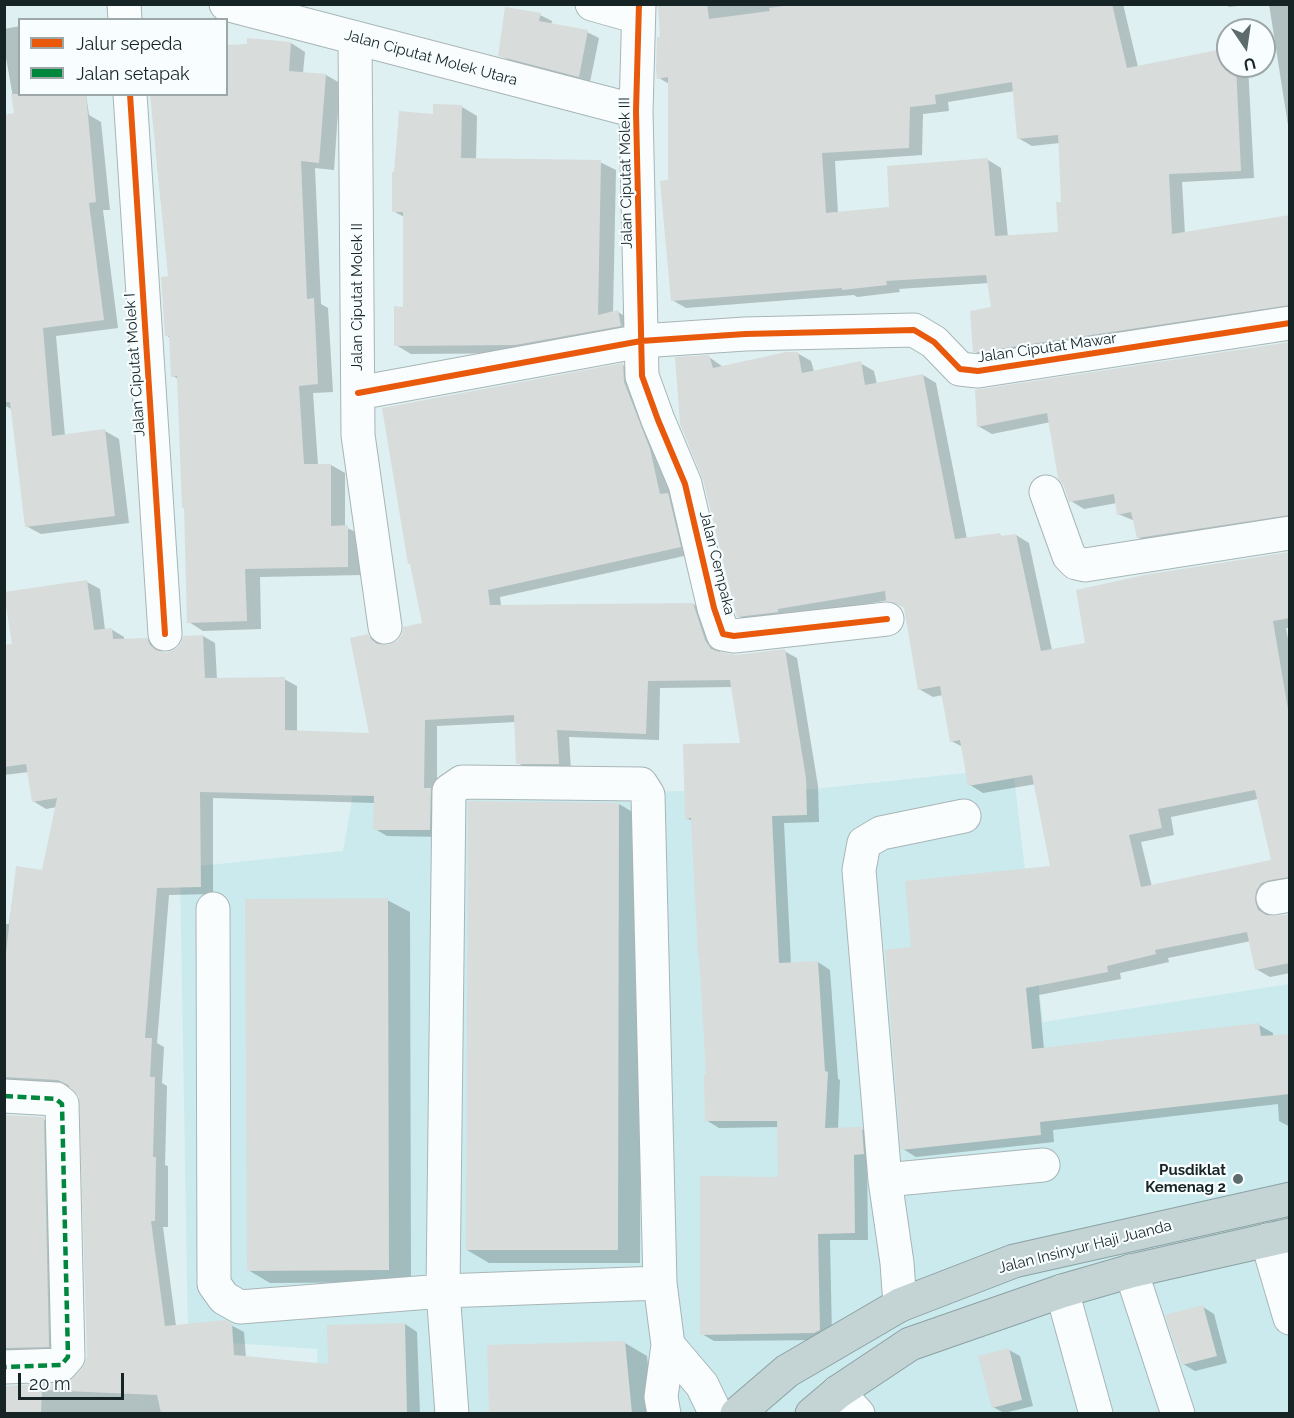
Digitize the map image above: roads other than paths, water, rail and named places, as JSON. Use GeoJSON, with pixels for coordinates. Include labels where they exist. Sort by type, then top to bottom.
{"type":"FeatureCollection","features":[{"type":"Feature","properties":{"kind":"highway","name":"Jalan Insinyur Haji Juanda"},"geometry":{"type":"LineString","coordinates":[[737,1413],[787,1371],[900,1305],[1014,1261],[1290,1199]]}},
{"type":"Feature","properties":{"kind":"highway"},"geometry":{"type":"LineString","coordinates":[[812,1413],[848,1403],[910,1344],[1062,1291],[1131,1271],[1278,1238]]}},
{"type":"Feature","properties":{"kind":"street","name":"Jalan Ciputat Molek Utara"},"geometry":{"type":"LineString","coordinates":[[226,4],[636,111]]}},
{"type":"Feature","properties":{"kind":"street"},"geometry":{"type":"LineString","coordinates":[[592,4],[639,11]]}},
{"type":"Feature","properties":{"kind":"street","name":"Jalan Ciputat Molek III"},"geometry":{"type":"LineString","coordinates":[[639,11],[636,111],[641,341]]}},
{"type":"Feature","properties":{"kind":"street","name":"Jalan Ciputat Molek II"},"geometry":{"type":"LineString","coordinates":[[355,38],[358,435],[385,627]]}},
{"type":"Feature","properties":{"kind":"street","name":"Jalan Ciputat Molek I"},"geometry":{"type":"LineString","coordinates":[[130,96],[165,634]]}},
{"type":"Feature","properties":{"kind":"street","name":"Jalan Ciputat Mawar"},"geometry":{"type":"LineString","coordinates":[[357,393],[641,341],[746,334],[914,330],[934,342],[960,369],[978,371],[1290,323]]}},
{"type":"Feature","properties":{"kind":"street","name":"Jalan Cempaka"},"geometry":{"type":"LineString","coordinates":[[641,341],[642,376],[685,484],[714,608],[723,634],[735,636],[887,620]]}},
{"type":"Feature","properties":{"kind":"street"},"geometry":{"type":"LineString","coordinates":[[1046,492],[1069,556],[1076,563],[1085,565],[1290,533]]}},
{"type":"Feature","properties":{"kind":"street"},"geometry":{"type":"LineString","coordinates":[[452,1413],[443,1291],[449,791],[462,783],[641,784],[648,795],[660,1283],[668,1345],[661,1397],[664,1413]]}},
{"type":"Feature","properties":{"kind":"street"},"geometry":{"type":"LineString","coordinates":[[900,1305],[897,1263],[885,1180],[859,870],[864,843],[881,833],[964,816]]}},
{"type":"Feature","properties":{"kind":"street"},"geometry":{"type":"LineString","coordinates":[[213,909],[214,1284],[224,1298],[240,1307],[443,1291],[660,1283]]}},
{"type":"Feature","properties":{"kind":"street"},"geometry":{"type":"LineString","coordinates":[[4,1096],[56,1099],[62,1104],[68,1358],[61,1365],[4,1367]]}},
{"type":"Feature","properties":{"kind":"street"},"geometry":{"type":"LineString","coordinates":[[885,1180],[1043,1165]]}},
{"type":"Feature","properties":{"kind":"street"},"geometry":{"type":"LineString","coordinates":[[1278,1238],[1290,1318]]}},
{"type":"Feature","properties":{"kind":"street"},"geometry":{"type":"LineString","coordinates":[[1131,1271],[1178,1413]]}},
{"type":"Feature","properties":{"kind":"street"},"geometry":{"type":"LineString","coordinates":[[1062,1291],[1096,1413]]}},
{"type":"Feature","properties":{"kind":"street"},"geometry":{"type":"LineString","coordinates":[[668,1345],[702,1385],[716,1413]]}},
{"type":"Feature","properties":{"kind":"place","name":"Pusdiklat Kemenag 2"},"geometry":{"type":"Point","coordinates":[1238,1179]}}]}
